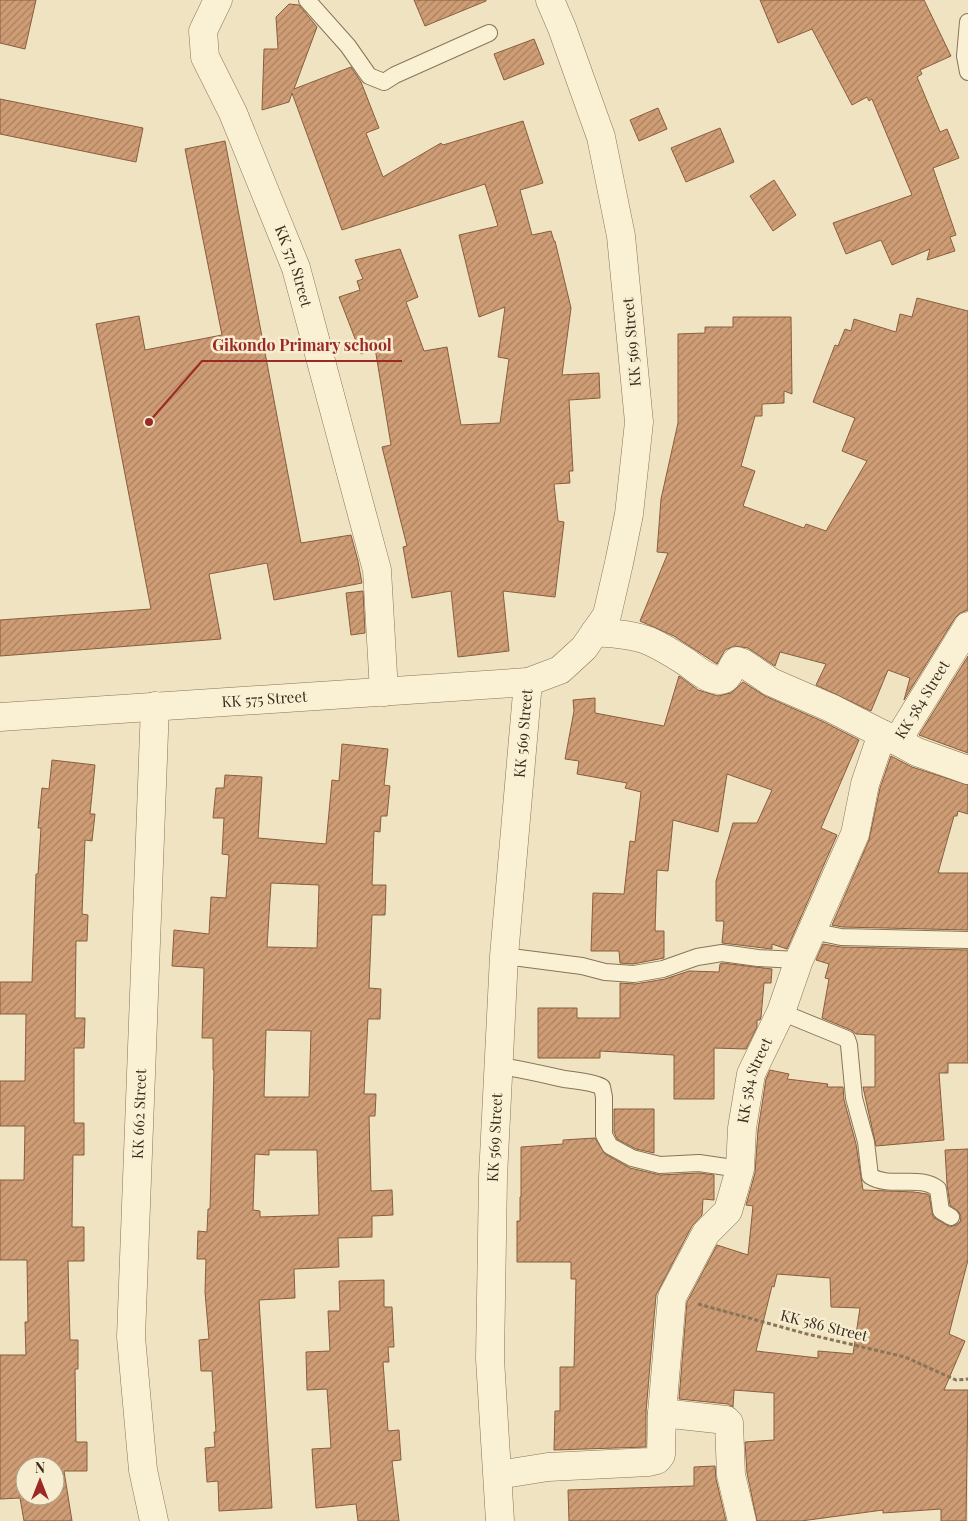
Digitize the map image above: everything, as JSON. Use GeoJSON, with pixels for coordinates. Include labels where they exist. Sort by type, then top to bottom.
{"type":"FeatureCollection","features":[{"type":"Feature","properties":{"kind":"street","name":"KK 571 Street"},"geometry":{"type":"LineString","coordinates":[[218,0],[203,30],[205,57],[233,113],[296,268],[377,570],[384,692]]}},
{"type":"Feature","properties":{"kind":"street","name":"KK 569 Street"},"geometry":{"type":"LineString","coordinates":[[500,1521],[490,1359],[492,1177],[504,956],[528,682],[560,670],[584,648],[607,615],[620,563],[629,514],[639,422],[621,236],[601,138],[562,28],[550,0]]}},
{"type":"Feature","properties":{"kind":"street","name":"KK 584 Street"},"geometry":{"type":"LineString","coordinates":[[498,1475],[548,1467],[649,1462],[657,1460],[661,1455],[662,1413],[672,1297],[706,1233],[728,1210],[740,1169],[742,1128],[751,1074],[781,1012],[799,960],[855,834],[865,784],[889,737],[968,626]]}},
{"type":"Feature","properties":{"kind":"street"},"geometry":{"type":"LineString","coordinates":[[595,632],[624,635],[648,641],[682,659],[700,673],[719,680],[725,679],[729,675],[737,661],[743,663],[771,682],[830,708],[917,752],[968,770]]}},
{"type":"Feature","properties":{"kind":"street","name":"KK 575 Street"},"geometry":{"type":"LineString","coordinates":[[0,717],[528,682]]}},
{"type":"Feature","properties":{"kind":"street","name":"KK 662 Street"},"geometry":{"type":"LineString","coordinates":[[154,1521],[143,1470],[131,1337],[155,706]]}},
{"type":"Feature","properties":{"kind":"street"},"geometry":{"type":"LineString","coordinates":[[662,1413],[726,1420],[729,1423],[731,1475],[742,1521]]}},
{"type":"Feature","properties":{"kind":"lane"},"geometry":{"type":"LineString","coordinates":[[307,0],[348,46],[369,76],[384,82],[395,75],[489,33]]}},
{"type":"Feature","properties":{"kind":"lane"},"geometry":{"type":"LineString","coordinates":[[968,22],[965,56],[968,72]]}},
{"type":"Feature","properties":{"kind":"lane"},"geometry":{"type":"LineString","coordinates":[[812,931],[841,937],[968,940]]}},
{"type":"Feature","properties":{"kind":"lane"},"geometry":{"type":"LineString","coordinates":[[504,956],[582,966],[605,972],[634,974],[663,969],[697,957],[722,953],[758,958],[799,960]]}},
{"type":"Feature","properties":{"kind":"lane"},"geometry":{"type":"LineString","coordinates":[[781,1012],[847,1039],[854,1098],[866,1142],[870,1176],[876,1180],[893,1183],[932,1184],[938,1189],[941,1211],[952,1216]]}},
{"type":"Feature","properties":{"kind":"lane"},"geometry":{"type":"LineString","coordinates":[[498,1066],[530,1070],[565,1079],[596,1084],[602,1087],[604,1097],[604,1135],[610,1146],[632,1158],[660,1165],[699,1164],[740,1169]]}},
{"type":"Feature","properties":{"kind":"path","name":"KK 586 Street"},"geometry":{"type":"LineString","coordinates":[[672,1297],[807,1334],[905,1357],[956,1380],[968,1379]]}},
{"type":"Feature","properties":{"kind":"building"},"geometry":{"type":"Polygon","coordinates":[[[0,0],[36,0],[25,49],[0,43],[0,0]]]}},
{"type":"Feature","properties":{"kind":"building"},"geometry":{"type":"Polygon","coordinates":[[[414,0],[486,0],[486,1],[425,26],[414,0]]]}},
{"type":"Feature","properties":{"kind":"building"},"geometry":{"type":"Polygon","coordinates":[[[760,0],[924,0],[951,56],[920,70],[922,74],[917,77],[940,132],[947,129],[959,158],[933,168],[956,235],[950,237],[955,251],[927,260],[930,249],[892,265],[881,240],[846,254],[833,223],[912,195],[872,99],[869,101],[867,97],[852,105],[812,29],[778,43],[760,0]]]}},
{"type":"Feature","properties":{"kind":"building"},"geometry":{"type":"Polygon","coordinates":[[[289,4],[299,5],[317,27],[294,89],[351,67],[361,82],[379,128],[366,133],[383,177],[441,143],[443,145],[523,121],[543,183],[520,190],[532,235],[551,231],[571,308],[562,375],[599,373],[600,398],[569,400],[573,471],[569,471],[570,483],[554,484],[558,521],[564,522],[555,597],[503,591],[509,651],[458,657],[451,591],[412,598],[403,547],[407,546],[382,447],[391,445],[375,348],[361,354],[339,297],[360,290],[357,281],[363,279],[355,260],[400,249],[418,297],[406,302],[424,351],[447,347],[461,425],[500,423],[509,359],[498,357],[505,307],[479,317],[459,235],[498,226],[485,184],[342,230],[292,93],[289,102],[262,110],[264,49],[278,49],[276,17],[289,4]]]}},
{"type":"Feature","properties":{"kind":"building"},"geometry":{"type":"Polygon","coordinates":[[[534,39],[544,64],[504,80],[494,54],[534,39]]]}},
{"type":"Feature","properties":{"kind":"building"},"geometry":{"type":"Polygon","coordinates":[[[0,99],[143,128],[136,162],[0,134],[0,99]]]}},
{"type":"Feature","properties":{"kind":"building"},"geometry":{"type":"Polygon","coordinates":[[[658,108],[667,129],[639,141],[630,120],[658,108]]]}},
{"type":"Feature","properties":{"kind":"building"},"geometry":{"type":"Polygon","coordinates":[[[720,128],[734,162],[686,182],[671,148],[720,128]]]}},
{"type":"Feature","properties":{"kind":"building"},"geometry":{"type":"Polygon","coordinates":[[[225,141],[301,543],[351,535],[362,583],[274,600],[267,563],[209,574],[221,639],[0,656],[0,620],[151,609],[96,324],[139,316],[145,350],[222,335],[185,149],[225,141]]]}},
{"type":"Feature","properties":{"kind":"building"},"geometry":{"type":"Polygon","coordinates":[[[774,180],[796,215],[773,231],[750,196],[774,180]]]}},
{"type":"Feature","properties":{"kind":"building"},"geometry":{"type":"Polygon","coordinates":[[[917,298],[968,311],[968,610],[960,613],[955,618],[904,700],[910,678],[888,670],[871,711],[816,685],[826,664],[780,652],[775,666],[748,648],[734,646],[725,650],[717,664],[674,636],[640,621],[668,553],[657,552],[661,499],[678,423],[678,334],[705,333],[705,327],[733,327],[733,317],[791,317],[792,394],[784,391],[784,403],[762,404],[762,416],[755,416],[741,466],[755,471],[743,506],[804,528],[806,524],[826,531],[867,461],[842,451],[855,418],[813,402],[835,345],[838,346],[845,329],[851,331],[854,319],[896,332],[900,314],[912,317],[917,298]]]}},
{"type":"Feature","properties":{"kind":"building"},"geometry":{"type":"Polygon","coordinates":[[[363,591],[365,633],[351,635],[346,593],[363,591]]]}},
{"type":"Feature","properties":{"kind":"building"},"geometry":{"type":"Polygon","coordinates":[[[968,656],[968,753],[919,735],[968,656]]]}},
{"type":"Feature","properties":{"kind":"building"},"geometry":{"type":"Polygon","coordinates":[[[679,676],[698,690],[718,696],[731,693],[743,682],[765,696],[859,740],[821,828],[837,835],[787,949],[772,944],[772,949],[722,943],[724,921],[716,921],[716,881],[733,823],[757,823],[772,790],[727,774],[718,832],[673,820],[668,871],[657,870],[655,931],[664,931],[664,958],[633,964],[620,963],[619,951],[591,951],[593,893],[624,894],[630,841],[635,842],[641,792],[625,788],[627,783],[577,774],[579,761],[565,759],[574,711],[573,700],[595,698],[595,713],[664,726],[679,676]]]}},
{"type":"Feature","properties":{"kind":"building"},"geometry":{"type":"Polygon","coordinates":[[[342,744],[388,749],[384,785],[390,786],[387,816],[381,816],[380,832],[374,831],[372,885],[386,885],[385,915],[372,915],[369,988],[381,989],[380,1019],[368,1019],[364,1094],[376,1094],[375,1116],[369,1116],[371,1191],[392,1190],[393,1215],[372,1216],[372,1237],[338,1238],[339,1267],[294,1269],[295,1298],[259,1300],[272,1508],[219,1511],[218,1481],[207,1482],[205,1448],[215,1447],[214,1432],[216,1432],[212,1371],[201,1371],[199,1340],[209,1339],[205,1292],[206,1259],[197,1259],[198,1231],[207,1232],[208,1209],[210,1209],[214,1070],[213,1038],[202,1038],[204,968],[172,966],[174,930],[209,934],[211,897],[226,898],[229,855],[222,854],[224,818],[213,818],[216,788],[224,788],[225,775],[262,777],[258,838],[326,844],[332,780],[339,781],[342,744]],[[271,883],[267,947],[317,948],[319,885],[271,883]],[[266,1030],[264,1097],[309,1097],[311,1031],[266,1030]],[[269,1150],[269,1155],[255,1154],[253,1210],[260,1211],[260,1217],[319,1215],[317,1150],[269,1150]]]}},
{"type":"Feature","properties":{"kind":"building"},"geometry":{"type":"Polygon","coordinates":[[[891,756],[912,767],[968,785],[968,814],[958,811],[957,816],[954,816],[938,873],[968,873],[968,930],[842,927],[832,925],[869,840],[880,788],[891,756]]]}},
{"type":"Feature","properties":{"kind":"building"},"geometry":{"type":"Polygon","coordinates":[[[52,760],[95,765],[90,814],[95,814],[92,841],[85,840],[82,914],[88,915],[87,941],[76,941],[75,1018],[85,1018],[84,1048],[74,1048],[74,1123],[84,1123],[84,1155],[73,1155],[72,1227],[84,1227],[84,1261],[68,1261],[70,1340],[78,1340],[78,1369],[75,1369],[76,1442],[87,1442],[87,1471],[65,1471],[65,1456],[15,1456],[15,1498],[0,1499],[0,1355],[26,1355],[25,1322],[28,1322],[27,1260],[0,1260],[0,1180],[24,1180],[25,1126],[0,1126],[0,1081],[25,1081],[26,1014],[0,1014],[0,982],[32,982],[36,874],[38,874],[41,828],[38,828],[42,788],[49,789],[52,760]]]}},
{"type":"Feature","properties":{"kind":"building"},"geometry":{"type":"Polygon","coordinates":[[[823,944],[841,947],[968,950],[968,1063],[948,1063],[948,1073],[939,1073],[944,1140],[876,1146],[863,1087],[875,1087],[875,1035],[856,1034],[822,1018],[829,979],[825,978],[829,964],[816,960],[823,944]]]}},
{"type":"Feature","properties":{"kind":"building"},"geometry":{"type":"Polygon","coordinates":[[[720,964],[772,969],[771,983],[764,983],[761,1017],[760,1020],[757,1020],[757,1027],[746,1049],[714,1048],[714,1099],[674,1099],[674,1055],[600,1051],[600,1058],[538,1058],[538,1008],[577,1008],[577,1018],[620,1018],[620,983],[635,984],[665,979],[689,971],[719,972],[720,964]]]}},
{"type":"Feature","properties":{"kind":"building"},"geometry":{"type":"Polygon","coordinates":[[[770,1070],[789,1074],[787,1079],[828,1084],[827,1087],[843,1087],[844,1100],[856,1144],[863,1190],[927,1194],[929,1195],[933,1217],[950,1227],[960,1222],[961,1217],[959,1212],[950,1205],[945,1150],[968,1149],[968,1260],[949,1334],[965,1341],[944,1390],[968,1390],[966,1521],[941,1521],[941,1509],[883,1513],[883,1510],[801,1521],[757,1521],[747,1473],[745,1442],[774,1440],[774,1393],[734,1390],[733,1407],[728,1404],[679,1399],[687,1302],[717,1245],[748,1255],[753,1206],[746,1205],[755,1173],[758,1130],[766,1079],[770,1070]],[[777,1274],[774,1287],[772,1286],[756,1351],[818,1358],[818,1351],[853,1354],[860,1308],[831,1307],[830,1278],[777,1274]]]}},
{"type":"Feature","properties":{"kind":"building"},"geometry":{"type":"Polygon","coordinates":[[[614,1109],[654,1109],[654,1153],[636,1149],[617,1139],[614,1132],[614,1109]]]}},
{"type":"Feature","properties":{"kind":"building"},"geometry":{"type":"Polygon","coordinates":[[[595,1138],[605,1154],[630,1168],[660,1175],[699,1173],[714,1175],[714,1200],[703,1199],[702,1215],[692,1226],[656,1295],[646,1412],[646,1447],[554,1450],[555,1411],[560,1411],[560,1367],[574,1367],[576,1279],[571,1279],[571,1262],[517,1262],[517,1221],[520,1221],[521,1197],[521,1147],[563,1144],[563,1140],[595,1138]]]}},
{"type":"Feature","properties":{"kind":"building"},"geometry":{"type":"Polygon","coordinates":[[[384,1280],[384,1307],[392,1307],[394,1347],[388,1347],[389,1362],[383,1362],[388,1431],[399,1430],[401,1460],[392,1461],[399,1521],[358,1521],[356,1504],[316,1508],[312,1449],[331,1448],[327,1389],[307,1390],[306,1352],[330,1351],[328,1311],[340,1311],[339,1281],[384,1280]]]}},
{"type":"Feature","properties":{"kind":"building"},"geometry":{"type":"Polygon","coordinates":[[[715,1466],[716,1479],[726,1521],[569,1521],[568,1490],[694,1486],[694,1467],[715,1466]]]}},
{"type":"Feature","properties":{"kind":"building"},"geometry":{"type":"Polygon","coordinates":[[[65,1477],[72,1521],[24,1521],[21,1506],[65,1506],[65,1477]]]}},
{"type":"Feature","properties":{"kind":"place","name":"Gikondo Primary school"},"geometry":{"type":"Point","coordinates":[149,422]}}]}
